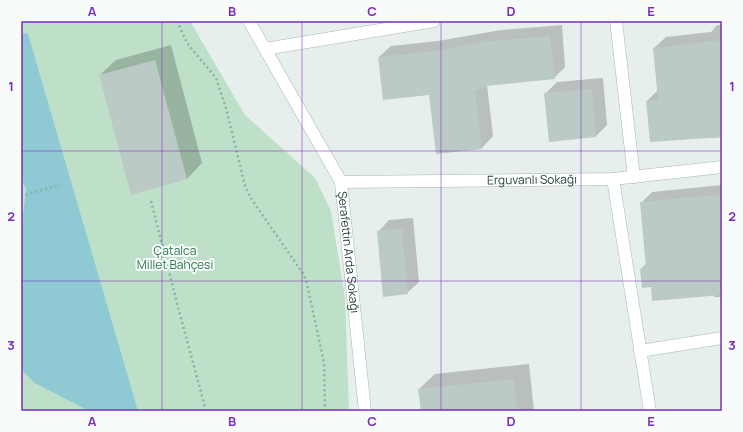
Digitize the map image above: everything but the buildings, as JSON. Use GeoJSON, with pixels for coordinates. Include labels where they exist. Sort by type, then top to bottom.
{"type":"FeatureCollection","features":[{"type":"Feature","properties":{"kind":"street","name":"Şerafettin Arda Sokağı"},"geometry":{"type":"LineString","coordinates":[[249,21],[342,182],[365,411]]}},
{"type":"Feature","properties":{"kind":"street"},"geometry":{"type":"LineString","coordinates":[[265,48],[434,21]]}},
{"type":"Feature","properties":{"kind":"street"},"geometry":{"type":"LineString","coordinates":[[616,21],[634,177]]}},
{"type":"Feature","properties":{"kind":"street","name":"Erguvanlı Sokağı"},"geometry":{"type":"LineString","coordinates":[[342,182],[613,179],[722,167]]}},
{"type":"Feature","properties":{"kind":"street"},"geometry":{"type":"LineString","coordinates":[[613,179],[650,411]]}},
{"type":"Feature","properties":{"kind":"street"},"geometry":{"type":"LineString","coordinates":[[640,351],[722,338]]}},
{"type":"Feature","properties":{"kind":"path"},"geometry":{"type":"LineString","coordinates":[[177,21],[187,44],[216,78],[226,108],[245,186],[250,197],[306,279],[324,363],[325,411]]}},
{"type":"Feature","properties":{"kind":"path"},"geometry":{"type":"LineString","coordinates":[[21,196],[60,185]]}},
{"type":"Feature","properties":{"kind":"path"},"geometry":{"type":"LineString","coordinates":[[151,201],[206,411]]}},
{"type":"Feature","properties":{"kind":"green space","name":"Çatalca Millet Bahçesi"},"geometry":{"type":"Polygon","coordinates":[[[21,21],[190,21],[245,115],[315,178],[331,211],[345,298],[349,411],[21,411],[21,21]]]}},
{"type":"Feature","properties":{"kind":"water"},"geometry":{"type":"Polygon","coordinates":[[[21,33],[28,34],[138,411],[89,411],[35,383],[21,369],[21,225],[26,189],[21,178],[21,33]]]}}]}
